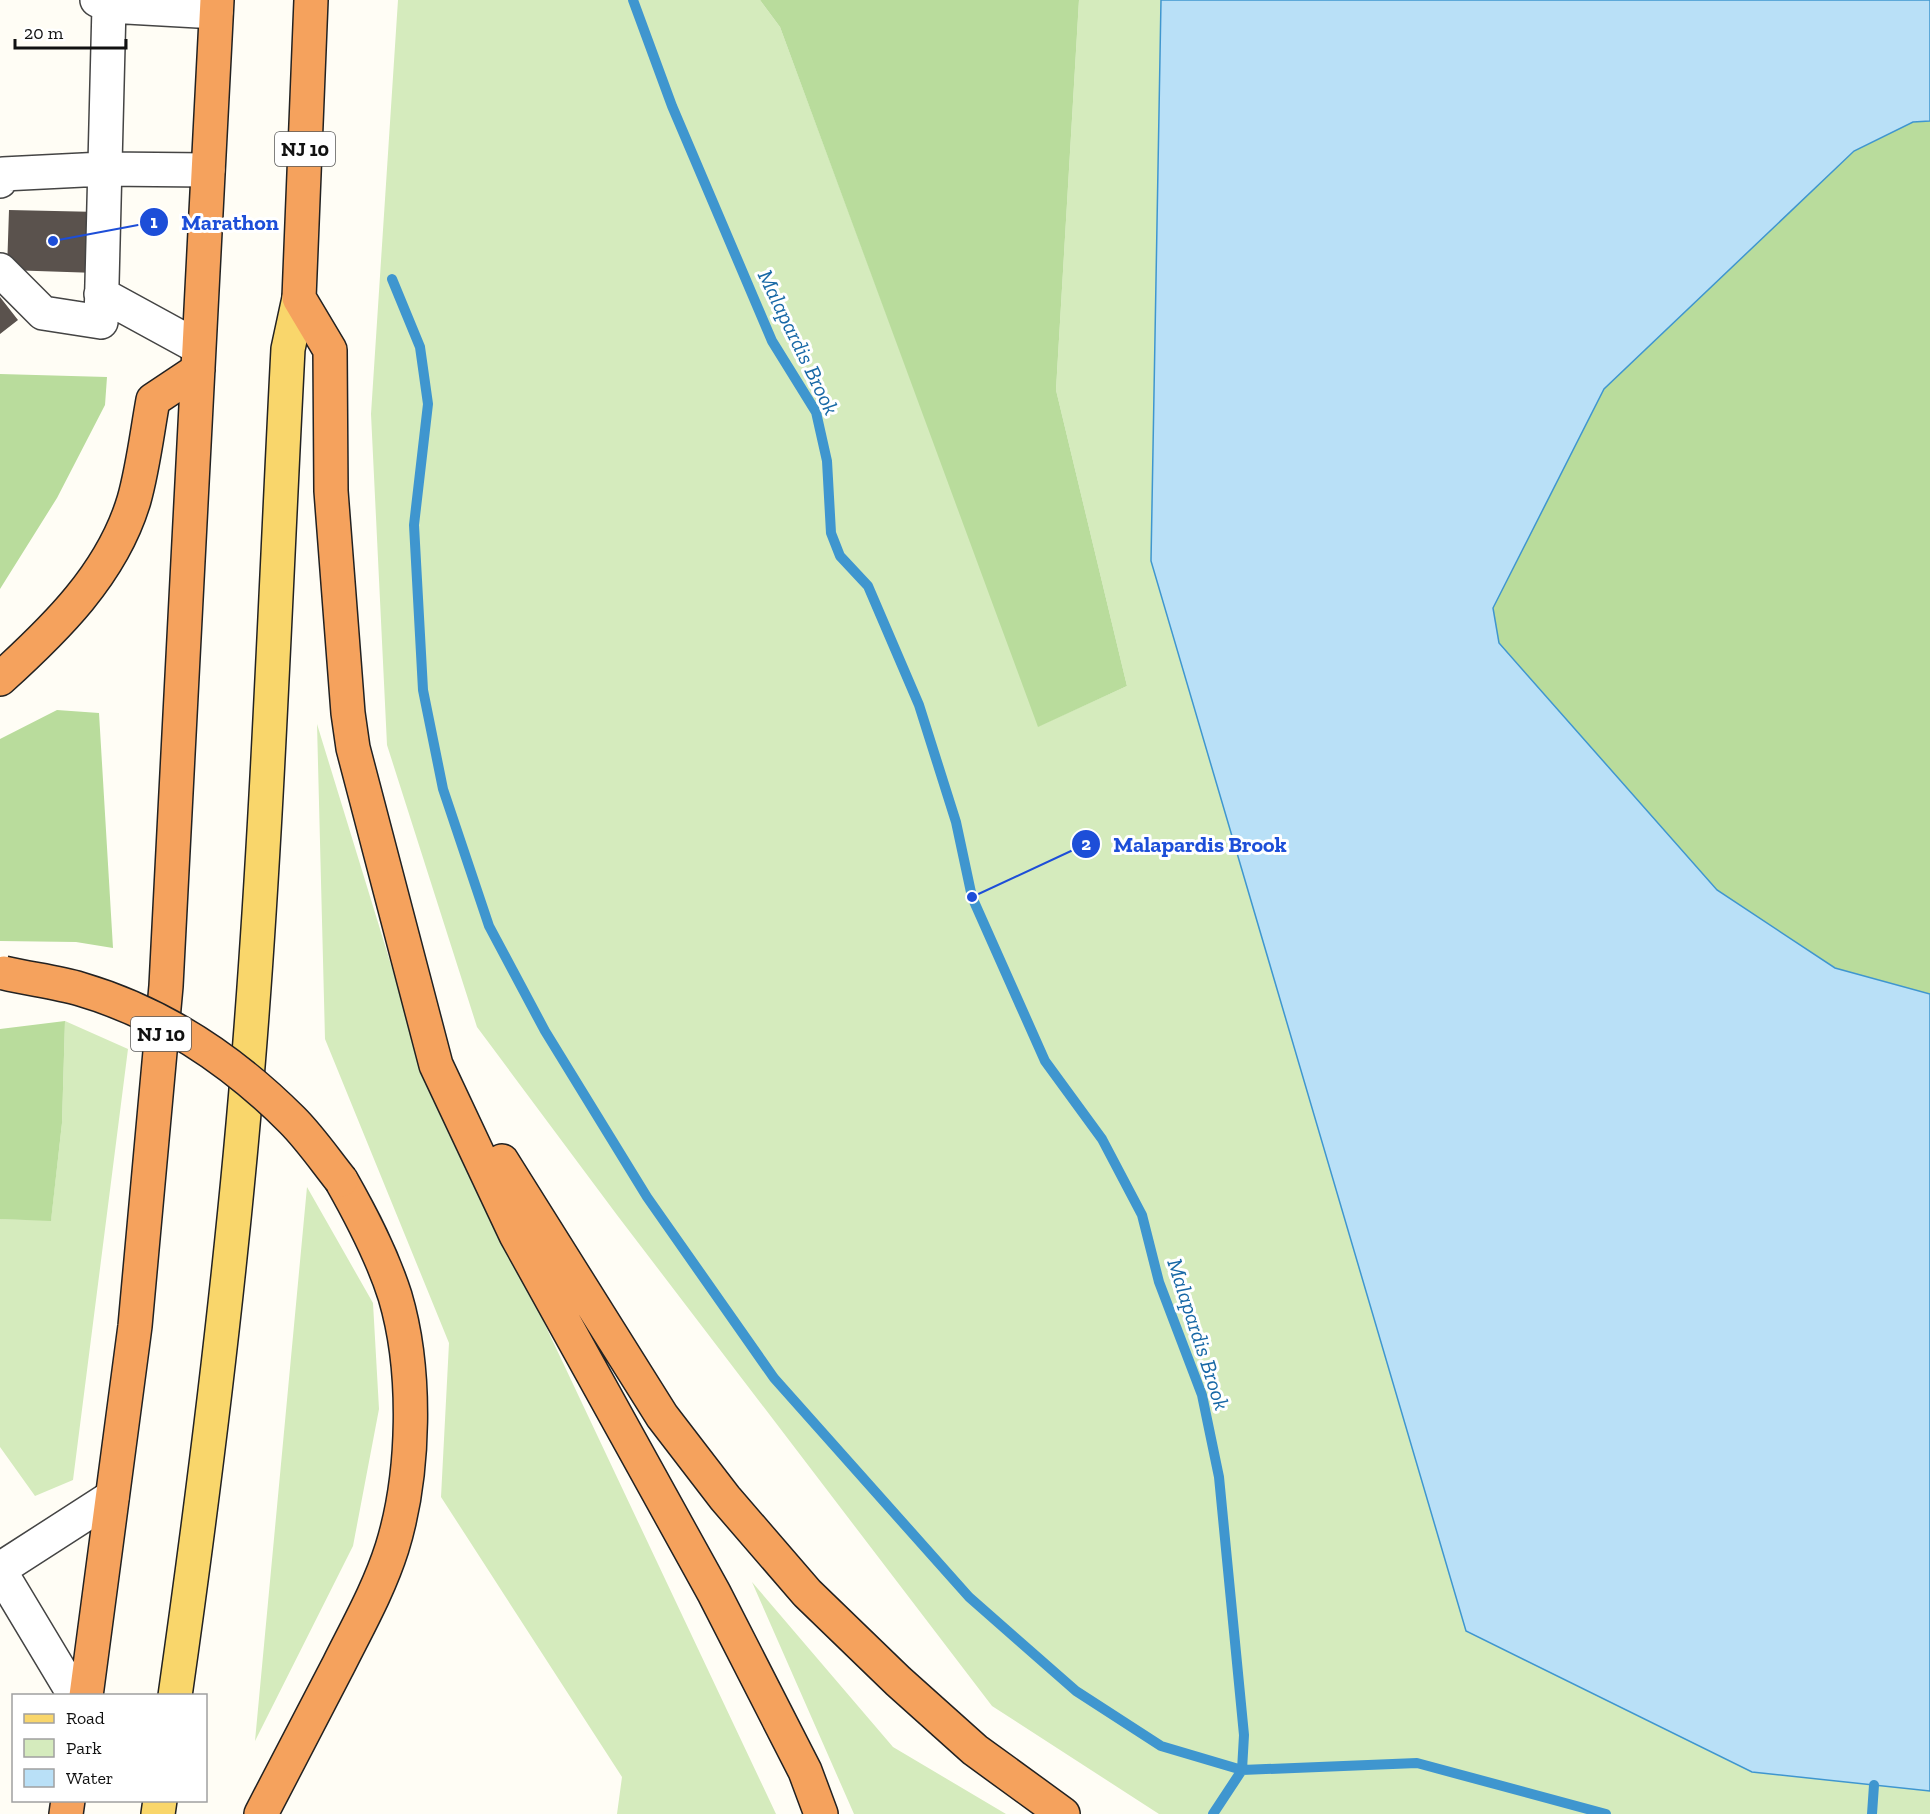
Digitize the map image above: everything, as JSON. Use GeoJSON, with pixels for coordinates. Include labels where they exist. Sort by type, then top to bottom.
{"type":"FeatureCollection","features":[{"type":"Feature","properties":{"kind":"highway","name":"NJ 10"},"geometry":{"type":"LineString","coordinates":[[299,298],[310,0]]}},
{"type":"Feature","properties":{"kind":"highway","name":"NJ 10"},"geometry":{"type":"LineString","coordinates":[[86,1694],[135,1326],[166,986],[217,6]]}},
{"type":"Feature","properties":{"kind":"highway"},"geometry":{"type":"LineString","coordinates":[[299,298],[330,350],[331,491],[348,713],[353,748],[436,1065],[516,1235],[714,1593],[805,1771],[821,1814]]}},
{"type":"Feature","properties":{"kind":"highway"},"geometry":{"type":"LineString","coordinates":[[0,679],[54,630],[86,591],[113,547],[134,501],[153,400],[198,358]]}},
{"type":"Feature","properties":{"kind":"highway"},"geometry":{"type":"LineString","coordinates":[[409,961],[444,1044],[506,1168],[662,1416],[725,1498],[807,1593],[898,1681],[975,1750],[1063,1814]]}},
{"type":"Feature","properties":{"kind":"highway"},"geometry":{"type":"LineString","coordinates":[[2,973],[79,989],[127,1005],[173,1028],[229,1063],[293,1121],[341,1180],[366,1225],[395,1296],[403,1335],[410,1422],[405,1486],[392,1547],[374,1595],[261,1814]]}},
{"type":"Feature","properties":{"kind":"main road","name":"NJ 10"},"geometry":{"type":"LineString","coordinates":[[175,1694],[207,1473],[246,1095],[288,349],[299,298]]}},
{"type":"Feature","properties":{"kind":"lane"},"geometry":{"type":"LineString","coordinates":[[0,270],[43,313],[101,322],[103,3],[217,6]]}},
{"type":"Feature","properties":{"kind":"lane"},"geometry":{"type":"LineString","coordinates":[[0,181],[3,174],[103,169],[208,170]]}},
{"type":"Feature","properties":{"kind":"lane"},"geometry":{"type":"LineString","coordinates":[[101,294],[198,358]]}},
{"type":"Feature","properties":{"kind":"lane"},"geometry":{"type":"LineString","coordinates":[[74,1694],[0,1570],[112,1497]]}},
{"type":"Feature","properties":{"kind":"green space"},"geometry":{"type":"Polygon","coordinates":[[[398,0],[760,0],[780,27],[1039,726],[1127,686],[1056,390],[1079,0],[1161,0],[1151,561],[1752,1772],[1930,1791],[1930,1814],[1159,1814],[992,1706],[617,1215],[477,1027],[387,745],[371,414],[398,0]]]}},
{"type":"Feature","properties":{"kind":"green space"},"geometry":{"type":"Polygon","coordinates":[[[760,0],[1079,0],[1056,390],[1127,686],[1038,727],[780,27],[760,0]]]}},
{"type":"Feature","properties":{"kind":"green space"},"geometry":{"type":"Polygon","coordinates":[[[1930,121],[1930,994],[1835,968],[1717,890],[1499,643],[1493,608],[1604,389],[1854,151],[1913,122],[1930,121]]]}},
{"type":"Feature","properties":{"kind":"green space"},"geometry":{"type":"Polygon","coordinates":[[[0,374],[107,377],[105,405],[57,498],[0,589],[0,374]]]}},
{"type":"Feature","properties":{"kind":"green space"},"geometry":{"type":"Polygon","coordinates":[[[57,710],[99,713],[113,948],[76,942],[0,941],[0,739],[57,710]]]}},
{"type":"Feature","properties":{"kind":"green space"},"geometry":{"type":"Polygon","coordinates":[[[317,724],[431,1095],[522,1276],[776,1814],[617,1814],[622,1777],[441,1497],[449,1343],[325,1039],[317,724]]]}},
{"type":"Feature","properties":{"kind":"green space"},"geometry":{"type":"Polygon","coordinates":[[[65,1021],[128,1049],[73,1480],[35,1496],[0,1447],[0,1219],[51,1220],[62,1123],[65,1021]]]}},
{"type":"Feature","properties":{"kind":"green space"},"geometry":{"type":"Polygon","coordinates":[[[65,1021],[62,1123],[51,1221],[0,1219],[0,1029],[65,1021]]]}},
{"type":"Feature","properties":{"kind":"green space"},"geometry":{"type":"Polygon","coordinates":[[[307,1187],[373,1303],[379,1409],[353,1546],[255,1741],[307,1187]]]}},
{"type":"Feature","properties":{"kind":"green space"},"geometry":{"type":"Polygon","coordinates":[[[752,1582],[893,1747],[1006,1814],[854,1814],[752,1582]]]}},
{"type":"Feature","properties":{"kind":"water"},"geometry":{"type":"Polygon","coordinates":[[[1161,0],[1930,0],[1930,121],[1913,122],[1854,151],[1604,389],[1493,608],[1499,643],[1717,890],[1835,968],[1930,994],[1930,1791],[1752,1772],[1466,1631],[1151,561],[1161,0]]]}},
{"type":"Feature","properties":{"kind":"building"},"geometry":{"type":"Polygon","coordinates":[[[9,210],[100,212],[97,273],[7,270],[9,210]]]}},
{"type":"Feature","properties":{"kind":"building"},"geometry":{"type":"Polygon","coordinates":[[[0,297],[18,320],[0,334],[0,297]]]}},
{"type":"Feature","properties":{"kind":"waterway","name":"Malapardis Brook"},"geometry":{"type":"LineString","coordinates":[[633,0],[672,106],[772,341],[816,412],[827,461],[831,533],[840,556],[868,586],[919,705],[956,822],[972,897],[1045,1061],[1102,1139],[1142,1215],[1159,1282],[1202,1395],[1219,1477],[1244,1735],[1242,1770],[1213,1814]]}},
{"type":"Feature","properties":{"kind":"waterway"},"geometry":{"type":"LineString","coordinates":[[392,279],[420,347],[428,404],[414,525],[423,690],[443,789],[489,926],[545,1031],[647,1197],[774,1378],[969,1597],[1076,1691],[1161,1746],[1242,1770],[1417,1763],[1606,1814]]}},
{"type":"Feature","properties":{"kind":"waterway"},"geometry":{"type":"LineString","coordinates":[[1872,1814],[1874,1785]]}},
{"type":"Feature","properties":{"kind":"place","name":"Marathon"},"geometry":{"type":"Point","coordinates":[53,241]}},
{"type":"Feature","properties":{"kind":"place","name":"Malapardis Brook"},"geometry":{"type":"Point","coordinates":[972,897]}}]}
